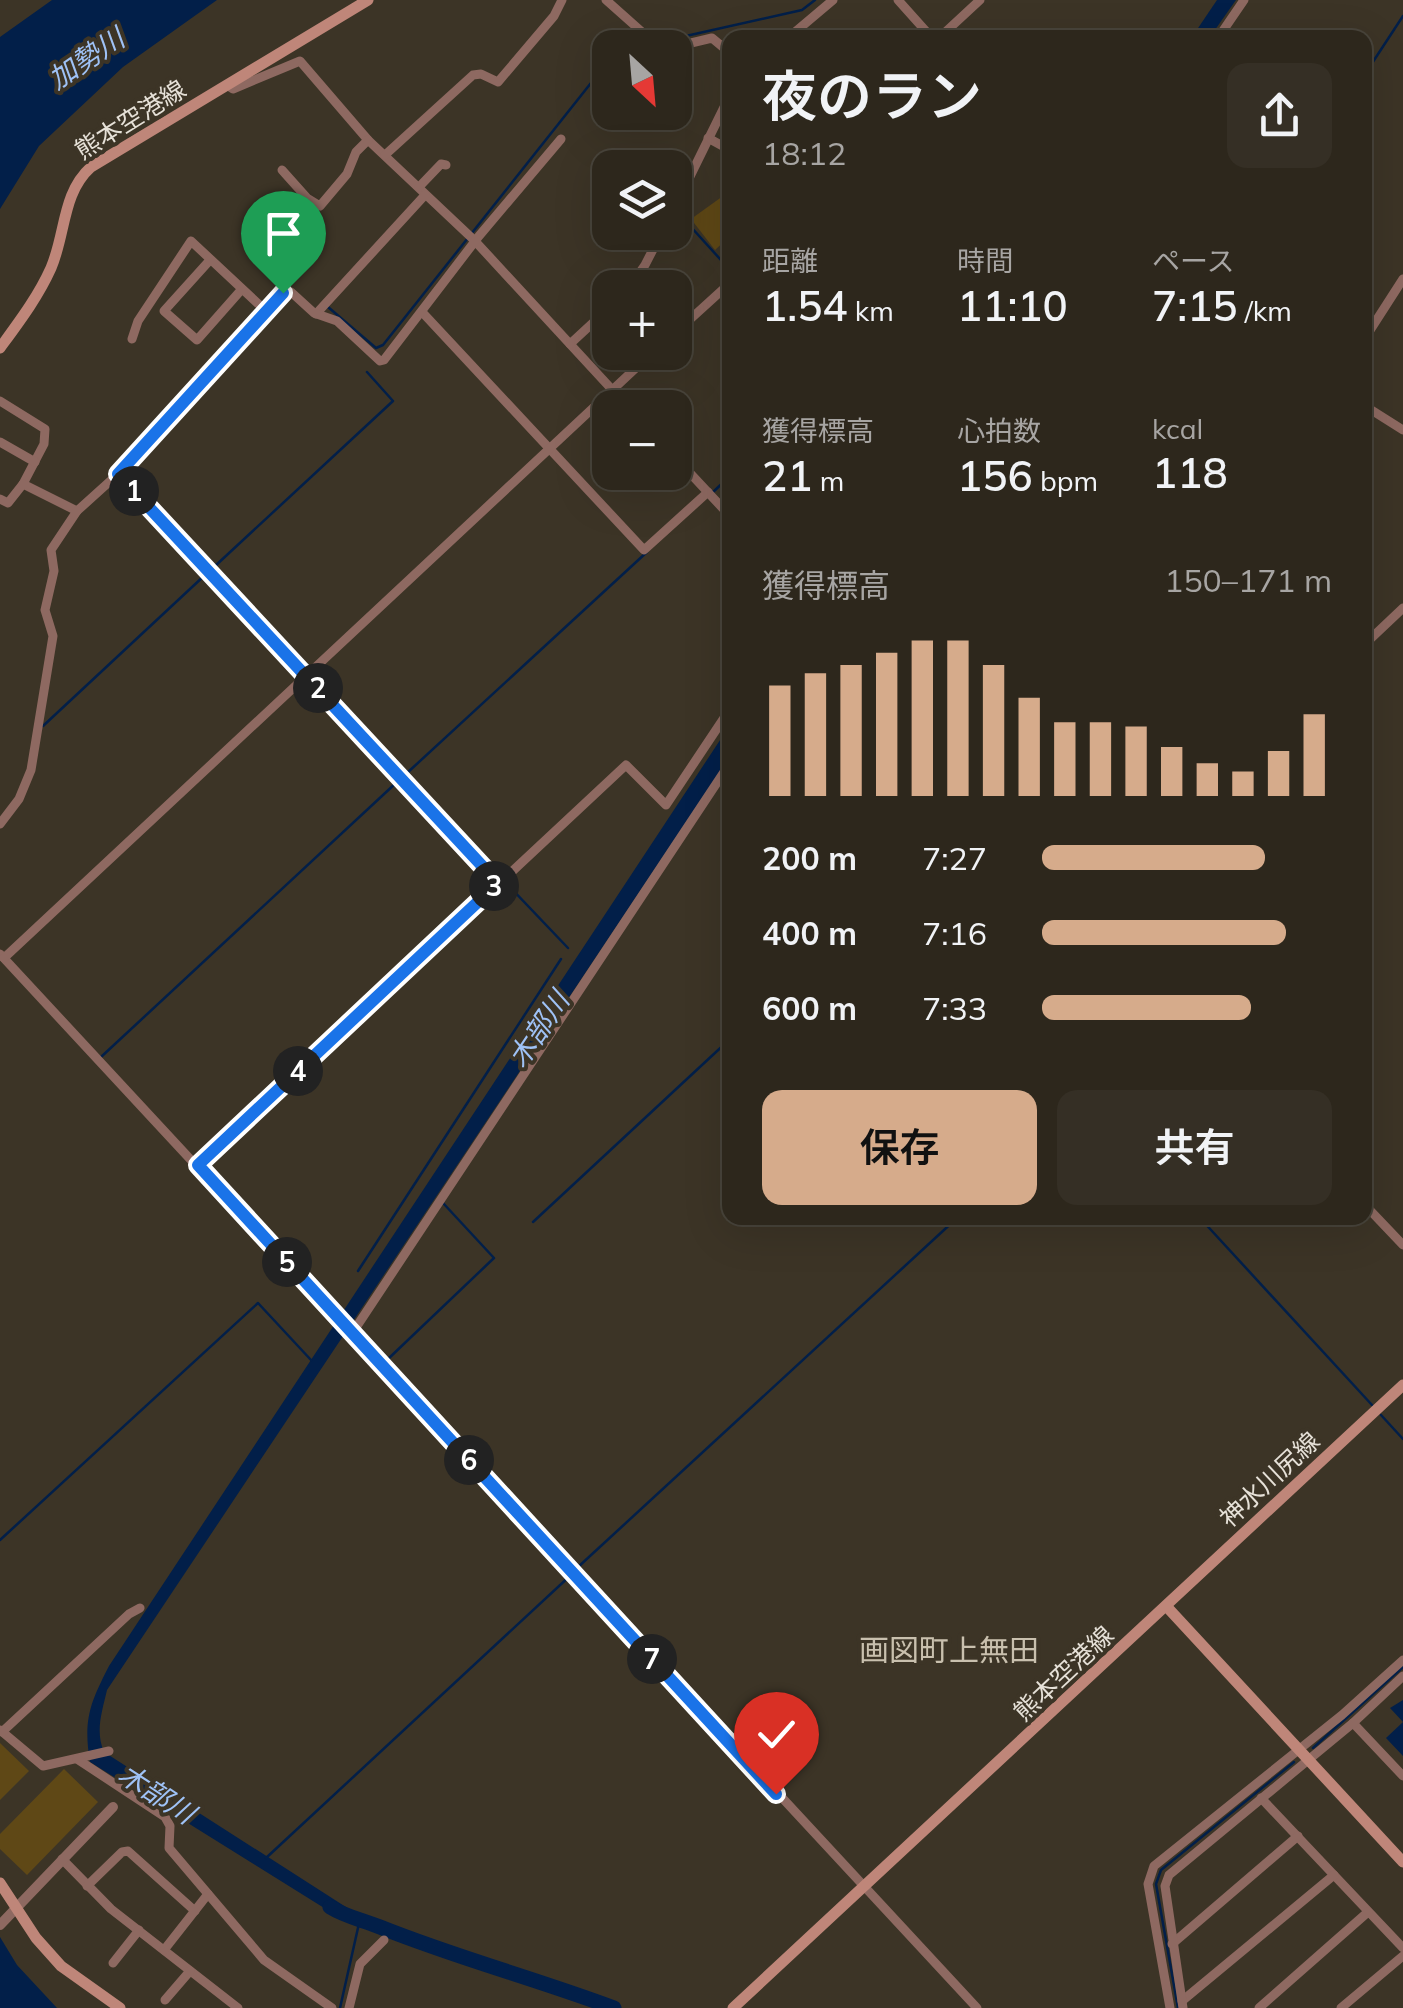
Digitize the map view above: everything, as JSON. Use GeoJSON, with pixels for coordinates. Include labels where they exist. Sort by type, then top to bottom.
{"type":"FeatureCollection","features":[{"type":"Feature","properties":{"kind":"main road","name":"熊本空港線"},"geometry":{"type":"LineString","coordinates":[[0,348],[52,265],[78,178],[91,166],[368,0]]}},
{"type":"Feature","properties":{"kind":"main road","name":"神水川尻線"},"geometry":{"type":"LineString","coordinates":[[1167,1606],[1403,1386]]}},
{"type":"Feature","properties":{"kind":"main road","name":"熊本空港線"},"geometry":{"type":"LineString","coordinates":[[733,2008],[1167,1606]]}},
{"type":"Feature","properties":{"kind":"main road"},"geometry":{"type":"LineString","coordinates":[[1167,1606],[1403,1862]]}},
{"type":"Feature","properties":{"kind":"main road"},"geometry":{"type":"LineString","coordinates":[[0,1883],[36,1938],[61,1966],[120,2008]]}},
{"type":"Feature","properties":{"kind":"street"},"geometry":{"type":"LineString","coordinates":[[385,154],[472,75],[481,74],[498,82],[554,16],[562,0]]}},
{"type":"Feature","properties":{"kind":"street"},"geometry":{"type":"LineString","coordinates":[[606,0],[640,30]]}},
{"type":"Feature","properties":{"kind":"street"},"geometry":{"type":"LineString","coordinates":[[797,30],[833,0]]}},
{"type":"Feature","properties":{"kind":"street"},"geometry":{"type":"LineString","coordinates":[[898,0],[927,30]]}},
{"type":"Feature","properties":{"kind":"street"},"geometry":{"type":"LineString","coordinates":[[944,30],[980,0]]}},
{"type":"Feature","properties":{"kind":"street"},"geometry":{"type":"LineString","coordinates":[[1223,30],[1244,0]]}},
{"type":"Feature","properties":{"kind":"street"},"geometry":{"type":"LineString","coordinates":[[692,43],[712,38],[722,46]]}},
{"type":"Feature","properties":{"kind":"street"},"geometry":{"type":"LineString","coordinates":[[226,85],[233,89],[300,61],[368,140],[472,238],[612,390],[634,370]]}},
{"type":"Feature","properties":{"kind":"street"},"geometry":{"type":"LineString","coordinates":[[692,172],[722,111]]}},
{"type":"Feature","properties":{"kind":"street"},"geometry":{"type":"LineString","coordinates":[[708,138],[722,146]]}},
{"type":"Feature","properties":{"kind":"street"},"geometry":{"type":"LineString","coordinates":[[0,824],[19,799],[31,770],[54,636],[45,610],[54,571],[51,550],[77,511],[118,474],[287,291],[316,314],[338,322],[380,361],[388,357],[472,238],[561,139]]}},
{"type":"Feature","properties":{"kind":"street"},"geometry":{"type":"LineString","coordinates":[[282,170],[307,198],[320,206],[347,174],[356,152],[368,140]]}},
{"type":"Feature","properties":{"kind":"street"},"geometry":{"type":"LineString","coordinates":[[316,314],[441,164],[446,165]]}},
{"type":"Feature","properties":{"kind":"street"},"geometry":{"type":"LineString","coordinates":[[132,338],[138,322],[191,241],[267,312]]}},
{"type":"Feature","properties":{"kind":"street"},"geometry":{"type":"LineString","coordinates":[[210,260],[164,311],[197,340],[242,289]]}},
{"type":"Feature","properties":{"kind":"street"},"geometry":{"type":"LineString","coordinates":[[1372,327],[1403,279]]}},
{"type":"Feature","properties":{"kind":"street"},"geometry":{"type":"LineString","coordinates":[[692,318],[722,290]]}},
{"type":"Feature","properties":{"kind":"street"},"geometry":{"type":"LineString","coordinates":[[422,312],[644,550],[708,492]]}},
{"type":"Feature","properties":{"kind":"street"},"geometry":{"type":"LineString","coordinates":[[570,344],[592,324]]}},
{"type":"Feature","properties":{"kind":"street"},"geometry":{"type":"LineString","coordinates":[[0,401],[46,429],[44,444],[14,500],[8,503],[0,499]]}},
{"type":"Feature","properties":{"kind":"street"},"geometry":{"type":"LineString","coordinates":[[592,408],[2,956],[977,2008]]}},
{"type":"Feature","properties":{"kind":"street"},"geometry":{"type":"LineString","coordinates":[[1372,410],[1403,430]]}},
{"type":"Feature","properties":{"kind":"street"},"geometry":{"type":"LineString","coordinates":[[0,442],[35,462]]}},
{"type":"Feature","properties":{"kind":"street"},"geometry":{"type":"LineString","coordinates":[[118,474],[498,883]]}},
{"type":"Feature","properties":{"kind":"street"},"geometry":{"type":"LineString","coordinates":[[692,475],[722,507]]}},
{"type":"Feature","properties":{"kind":"street"},"geometry":{"type":"LineString","coordinates":[[23,484],[77,511]]}},
{"type":"Feature","properties":{"kind":"street"},"geometry":{"type":"LineString","coordinates":[[1372,637],[1403,608]]}},
{"type":"Feature","properties":{"kind":"street"},"geometry":{"type":"LineString","coordinates":[[198,1165],[626,764],[666,806],[722,721]]}},
{"type":"Feature","properties":{"kind":"street"},"geometry":{"type":"LineString","coordinates":[[351,1331],[722,775]]}},
{"type":"Feature","properties":{"kind":"street"},"geometry":{"type":"LineString","coordinates":[[1372,1212],[1403,1245]]}},
{"type":"Feature","properties":{"kind":"street"},"geometry":{"type":"LineString","coordinates":[[108,1751],[42,1766],[1,1731],[140,1608]]}},
{"type":"Feature","properties":{"kind":"street"},"geometry":{"type":"LineString","coordinates":[[1157,2008],[1169,2004],[1148,1884],[1154,1866],[1403,1660]]}},
{"type":"Feature","properties":{"kind":"street"},"geometry":{"type":"LineString","coordinates":[[1183,2004],[1165,1886],[1168,1875],[1353,1723],[1403,1676]]}},
{"type":"Feature","properties":{"kind":"street"},"geometry":{"type":"LineString","coordinates":[[1353,1723],[1403,1776]]}},
{"type":"Feature","properties":{"kind":"street"},"geometry":{"type":"LineString","coordinates":[[82,1757],[169,1821],[170,1848],[264,1960],[332,2008]]}},
{"type":"Feature","properties":{"kind":"street"},"geometry":{"type":"LineString","coordinates":[[2,1923],[125,1792]]}},
{"type":"Feature","properties":{"kind":"street"},"geometry":{"type":"LineString","coordinates":[[1261,1798],[1403,1948]]}},
{"type":"Feature","properties":{"kind":"street"},"geometry":{"type":"LineString","coordinates":[[1172,1944],[1298,1836]]}},
{"type":"Feature","properties":{"kind":"street"},"geometry":{"type":"LineString","coordinates":[[87,1886],[122,1852],[128,1851],[195,1911]]}},
{"type":"Feature","properties":{"kind":"street"},"geometry":{"type":"LineString","coordinates":[[62,1859],[87,1886],[238,2008]]}},
{"type":"Feature","properties":{"kind":"street"},"geometry":{"type":"LineString","coordinates":[[1183,2004],[1334,1875]]}},
{"type":"Feature","properties":{"kind":"street"},"geometry":{"type":"LineString","coordinates":[[164,1950],[208,1894]]}},
{"type":"Feature","properties":{"kind":"street"},"geometry":{"type":"LineString","coordinates":[[1262,2007],[1368,1912]]}},
{"type":"Feature","properties":{"kind":"street"},"geometry":{"type":"LineString","coordinates":[[113,1963],[139,1930]]}},
{"type":"Feature","properties":{"kind":"street"},"geometry":{"type":"LineString","coordinates":[[350,2008],[360,1964],[384,1940]]}},
{"type":"Feature","properties":{"kind":"street"},"geometry":{"type":"LineString","coordinates":[[1341,2008],[1403,1956]]}},
{"type":"Feature","properties":{"kind":"street"},"geometry":{"type":"LineString","coordinates":[[165,2000],[190,1970]]}},
{"type":"Feature","properties":{"kind":"shaded area"},"geometry":{"type":"Polygon","coordinates":[[[722,197],[722,243],[715,250],[692,218],[722,197]]]}},
{"type":"Feature","properties":{"kind":"shaded area"},"geometry":{"type":"Polygon","coordinates":[[[0,1743],[29,1771],[0,1800],[0,1743]]]}},
{"type":"Feature","properties":{"kind":"shaded area"},"geometry":{"type":"Polygon","coordinates":[[[64,1769],[98,1802],[27,1875],[0,1849],[0,1834],[64,1769]]]}},
{"type":"Feature","properties":{"kind":"water","name":"加勢川"},"geometry":{"type":"Polygon","coordinates":[[[52,0],[217,0],[123,67],[39,146],[0,209],[0,37],[52,0]]]}},
{"type":"Feature","properties":{"kind":"water"},"geometry":{"type":"Polygon","coordinates":[[[1217,0],[1236,0],[1215,30],[1197,30],[1217,0]]]}},
{"type":"Feature","properties":{"kind":"water"},"geometry":{"type":"Polygon","coordinates":[[[722,737],[722,768],[107,1690],[100,1729],[104,1752],[349,1909],[345,1921],[90,1762],[88,1723],[109,1666],[722,737]]]}},
{"type":"Feature","properties":{"kind":"water"},"geometry":{"type":"Polygon","coordinates":[[[1403,1700],[1403,1722],[1390,1708],[1403,1700]]]}},
{"type":"Feature","properties":{"kind":"water"},"geometry":{"type":"Polygon","coordinates":[[[1403,1722],[1403,1756],[1386,1738],[1403,1722]]]}},
{"type":"Feature","properties":{"kind":"water"},"geometry":{"type":"Polygon","coordinates":[[[0,1937],[17,1965],[57,2008],[0,2008],[0,1937]]]}},
{"type":"Feature","properties":{"kind":"waterway"},"geometry":{"type":"LineString","coordinates":[[692,35],[802,10],[815,0]]}},
{"type":"Feature","properties":{"kind":"waterway"},"geometry":{"type":"LineString","coordinates":[[1372,63],[1403,16]]}},
{"type":"Feature","properties":{"kind":"waterway"},"geometry":{"type":"LineString","coordinates":[[328,307],[376,348],[383,345],[592,82]]}},
{"type":"Feature","properties":{"kind":"waterway"},"geometry":{"type":"LineString","coordinates":[[692,228],[722,261]]}},
{"type":"Feature","properties":{"kind":"waterway"},"geometry":{"type":"LineString","coordinates":[[310,668],[214,567],[393,401],[367,372]]}},
{"type":"Feature","properties":{"kind":"waterway"},"geometry":{"type":"LineString","coordinates":[[712,493],[722,484]]}},
{"type":"Feature","properties":{"kind":"waterway"},"geometry":{"type":"LineString","coordinates":[[407,773],[647,552]]}},
{"type":"Feature","properties":{"kind":"waterway"},"geometry":{"type":"LineString","coordinates":[[43,726],[205,575]]}},
{"type":"Feature","properties":{"kind":"waterway"},"geometry":{"type":"LineString","coordinates":[[315,674],[502,878]]}},
{"type":"Feature","properties":{"kind":"waterway"},"geometry":{"type":"LineString","coordinates":[[101,1057],[397,782]]}},
{"type":"Feature","properties":{"kind":"waterway"},"geometry":{"type":"LineString","coordinates":[[507,884],[568,948]]}},
{"type":"Feature","properties":{"kind":"waterway"},"geometry":{"type":"LineString","coordinates":[[358,1271],[561,959]]}},
{"type":"Feature","properties":{"kind":"waterway"},"geometry":{"type":"LineString","coordinates":[[533,1222],[722,1046]]}},
{"type":"Feature","properties":{"kind":"waterway"},"geometry":{"type":"LineString","coordinates":[[387,1360],[494,1258],[443,1203]]}},
{"type":"Feature","properties":{"kind":"waterway"},"geometry":{"type":"LineString","coordinates":[[577,1568],[949,1225]]}},
{"type":"Feature","properties":{"kind":"waterway"},"geometry":{"type":"LineString","coordinates":[[1206,1225],[1372,1405]]}},
{"type":"Feature","properties":{"kind":"waterway"},"geometry":{"type":"LineString","coordinates":[[0,1540],[258,1303],[311,1360]]}},
{"type":"Feature","properties":{"kind":"waterway"},"geometry":{"type":"LineString","coordinates":[[1381,1415],[1403,1439]]}},
{"type":"Feature","properties":{"kind":"waterway"},"geometry":{"type":"LineString","coordinates":[[266,1858],[572,1574]]}},
{"type":"Feature","properties":{"kind":"waterway"},"geometry":{"type":"LineString","coordinates":[[1313,1748],[1403,1667]]}},
{"type":"Feature","properties":{"kind":"waterway"},"geometry":{"type":"LineString","coordinates":[[1178,2008],[1156,1884],[1161,1870],[1294,1762]]}},
{"type":"Feature","properties":{"kind":"waterway","name":"木部川"},"geometry":{"type":"LineString","coordinates":[[330,1907],[438,1949],[614,2008]]}},
{"type":"Feature","properties":{"kind":"waterway"},"geometry":{"type":"LineString","coordinates":[[340,2008],[360,1919]]}},
{"type":"Feature","properties":{"kind":"district","name":"画図町上無田"},"geometry":{"type":"Point","coordinates":[949,1650]}},
{"type":"Feature","properties":{"kind":"route"},"geometry":{"type":"LineString","coordinates":[[283,293],[118,474],[498,883],[198,1165],[776,1794]]}}]}
